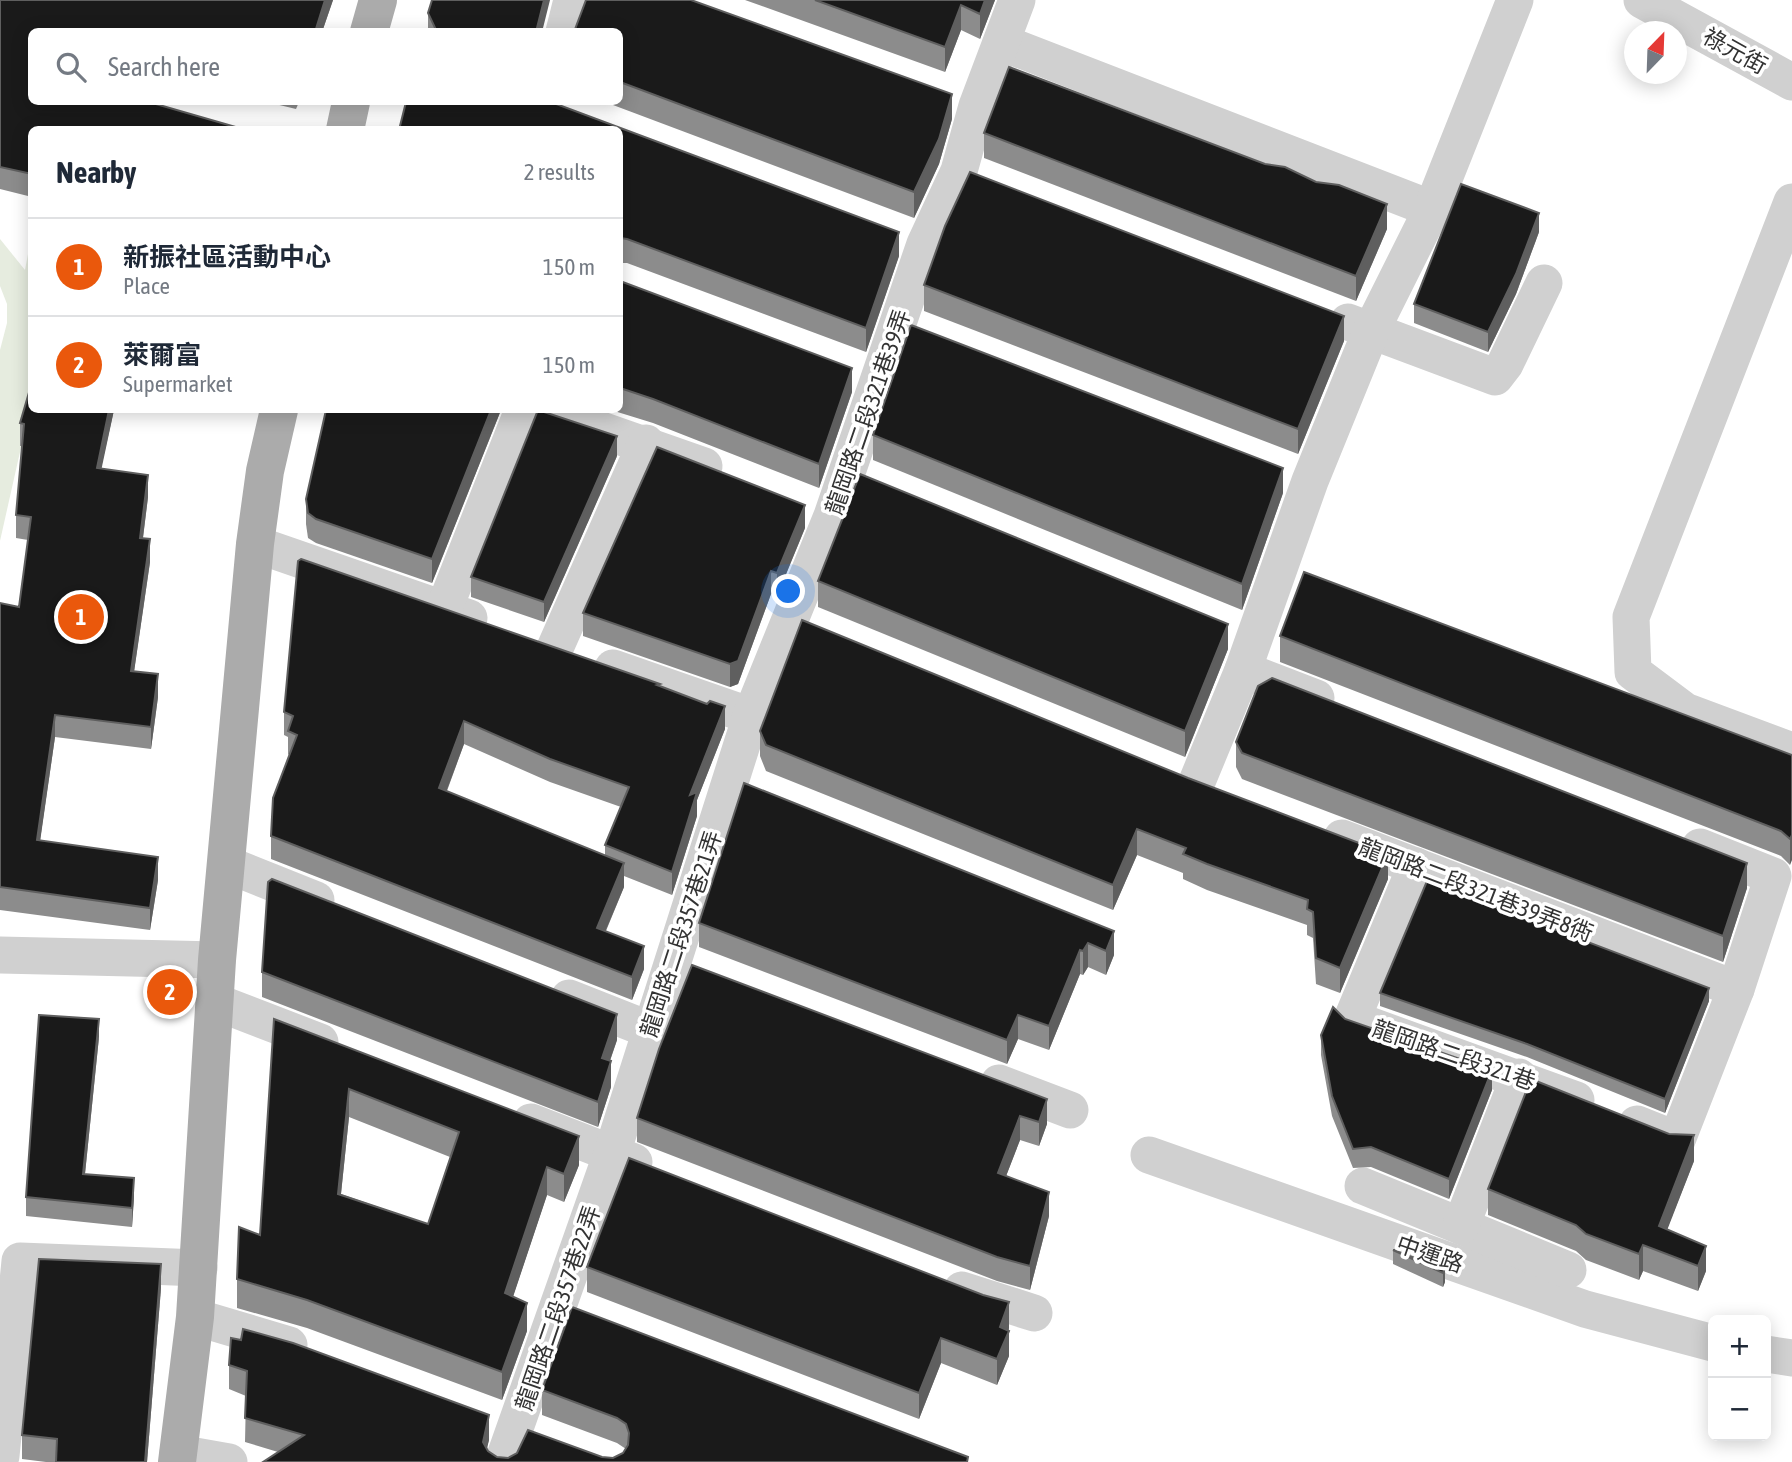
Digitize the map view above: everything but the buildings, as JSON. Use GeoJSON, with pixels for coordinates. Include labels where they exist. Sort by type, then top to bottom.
{"type":"FeatureCollection","features":[{"type":"Feature","properties":{"kind":"main road"},"geometry":{"type":"LineString","coordinates":[[370,28],[377,0]]}},
{"type":"Feature","properties":{"kind":"main road"},"geometry":{"type":"LineString","coordinates":[[346,126],[350,105]]}},
{"type":"Feature","properties":{"kind":"main road"},"geometry":{"type":"LineString","coordinates":[[177,1457],[195,1317],[217,960],[255,544],[265,471],[278,413]]}},
{"type":"Feature","properties":{"kind":"street"},"geometry":{"type":"LineString","coordinates":[[565,28],[572,0]]}},
{"type":"Feature","properties":{"kind":"street","name":"龍岡路二段321巷39弄"},"geometry":{"type":"LineString","coordinates":[[751,716],[803,624],[819,511],[860,477],[880,380],[913,329],[912,239],[972,176],[964,102],[1003,43],[1017,0]]}},
{"type":"Feature","properties":{"kind":"street"},"geometry":{"type":"LineString","coordinates":[[1196,784],[1297,476],[1432,209],[1515,0]]}},
{"type":"Feature","properties":{"kind":"street","name":"祿元街"},"geometry":{"type":"LineString","coordinates":[[1642,0],[1792,82]]}},
{"type":"Feature","properties":{"kind":"street"},"geometry":{"type":"LineString","coordinates":[[1003,43],[1432,209]]}},
{"type":"Feature","properties":{"kind":"street"},"geometry":{"type":"LineString","coordinates":[[1792,202],[1631,617],[1633,672],[1685,711],[1792,751]]}},
{"type":"Feature","properties":{"kind":"street"},"geometry":{"type":"LineString","coordinates":[[1319,311],[1495,377],[1505,364],[1544,283]]}},
{"type":"Feature","properties":{"kind":"street"},"geometry":{"type":"LineString","coordinates":[[841,365],[880,380]]}},
{"type":"Feature","properties":{"kind":"street"},"geometry":{"type":"LineString","coordinates":[[444,609],[522,413]]}},
{"type":"Feature","properties":{"kind":"street"},"geometry":{"type":"LineString","coordinates":[[553,413],[646,443],[732,477]]}},
{"type":"Feature","properties":{"kind":"street"},"geometry":{"type":"LineString","coordinates":[[555,648],[646,443]]}},
{"type":"Feature","properties":{"kind":"street"},"geometry":{"type":"LineString","coordinates":[[255,544],[751,716]]}},
{"type":"Feature","properties":{"kind":"street"},"geometry":{"type":"LineString","coordinates":[[1241,645],[1347,710]]}},
{"type":"Feature","properties":{"kind":"street","name":"龍岡路二段357巷21弄"},"geometry":{"type":"LineString","coordinates":[[612,1153],[671,959],[743,784],[751,716]]}},
{"type":"Feature","properties":{"kind":"street","name":"龍岡路二段321巷39弄8衖"},"geometry":{"type":"LineString","coordinates":[[1312,827],[1736,989]]}},
{"type":"Feature","properties":{"kind":"street"},"geometry":{"type":"LineString","coordinates":[[1670,835],[1773,876],[1736,989]]}},
{"type":"Feature","properties":{"kind":"street"},"geometry":{"type":"LineString","coordinates":[[226,864],[342,909]]}},
{"type":"Feature","properties":{"kind":"street","name":"龍岡路二段321巷"},"geometry":{"type":"LineString","coordinates":[[1416,866],[1352,1019],[1519,1077],[1677,1140],[1736,989]]}},
{"type":"Feature","properties":{"kind":"street"},"geometry":{"type":"LineString","coordinates":[[0,955],[217,960]]}},
{"type":"Feature","properties":{"kind":"street"},"geometry":{"type":"LineString","coordinates":[[671,959],[710,974]]}},
{"type":"Feature","properties":{"kind":"street"},"geometry":{"type":"LineString","coordinates":[[534,985],[650,1030]]}},
{"type":"Feature","properties":{"kind":"street"},"geometry":{"type":"LineString","coordinates":[[216,1002],[357,1056]]}},
{"type":"Feature","properties":{"kind":"street"},"geometry":{"type":"LineString","coordinates":[[967,1071],[1070,1110]]}},
{"type":"Feature","properties":{"kind":"street"},"geometry":{"type":"LineString","coordinates":[[1461,1226],[1519,1077]]}},
{"type":"Feature","properties":{"kind":"street"},"geometry":{"type":"LineString","coordinates":[[497,1110],[664,1174]]}},
{"type":"Feature","properties":{"kind":"street","name":"龍岡路二段357巷22弄"},"geometry":{"type":"LineString","coordinates":[[503,1462],[572,1309],[612,1153]]}},
{"type":"Feature","properties":{"kind":"street","name":"中運路"},"geometry":{"type":"LineString","coordinates":[[1150,1155],[1585,1309],[1708,1342]]}},
{"type":"Feature","properties":{"kind":"street"},"geometry":{"type":"LineString","coordinates":[[1363,1186],[1568,1270]]}},
{"type":"Feature","properties":{"kind":"street"},"geometry":{"type":"LineString","coordinates":[[1,1456],[20,1261],[199,1268]]}},
{"type":"Feature","properties":{"kind":"street"},"geometry":{"type":"LineString","coordinates":[[925,1275],[990,1301],[1034,1313]]}},
{"type":"Feature","properties":{"kind":"street"},"geometry":{"type":"LineString","coordinates":[[195,1317],[326,1357]]}},
{"type":"Feature","properties":{"kind":"street"},"geometry":{"type":"LineString","coordinates":[[1771,1355],[1792,1358]]}},
{"type":"Feature","properties":{"kind":"street"},"geometry":{"type":"LineString","coordinates":[[478,1412],[551,1440]]}},
{"type":"Feature","properties":{"kind":"street"},"geometry":{"type":"LineString","coordinates":[[177,1457],[229,1462]]}},
{"type":"Feature","properties":{"kind":"shaded area"},"geometry":{"type":"Polygon","coordinates":[[[0,239],[25,270],[28,254],[29,413],[0,541],[0,350],[7,323],[7,304],[0,286],[0,239]]]}},
{"type":"Feature","properties":{"kind":"place","name":"新振社區活動中心"},"geometry":{"type":"Point","coordinates":[81,617]}},
{"type":"Feature","properties":{"kind":"place","name":"萊爾富"},"geometry":{"type":"Point","coordinates":[170,992]}}]}
